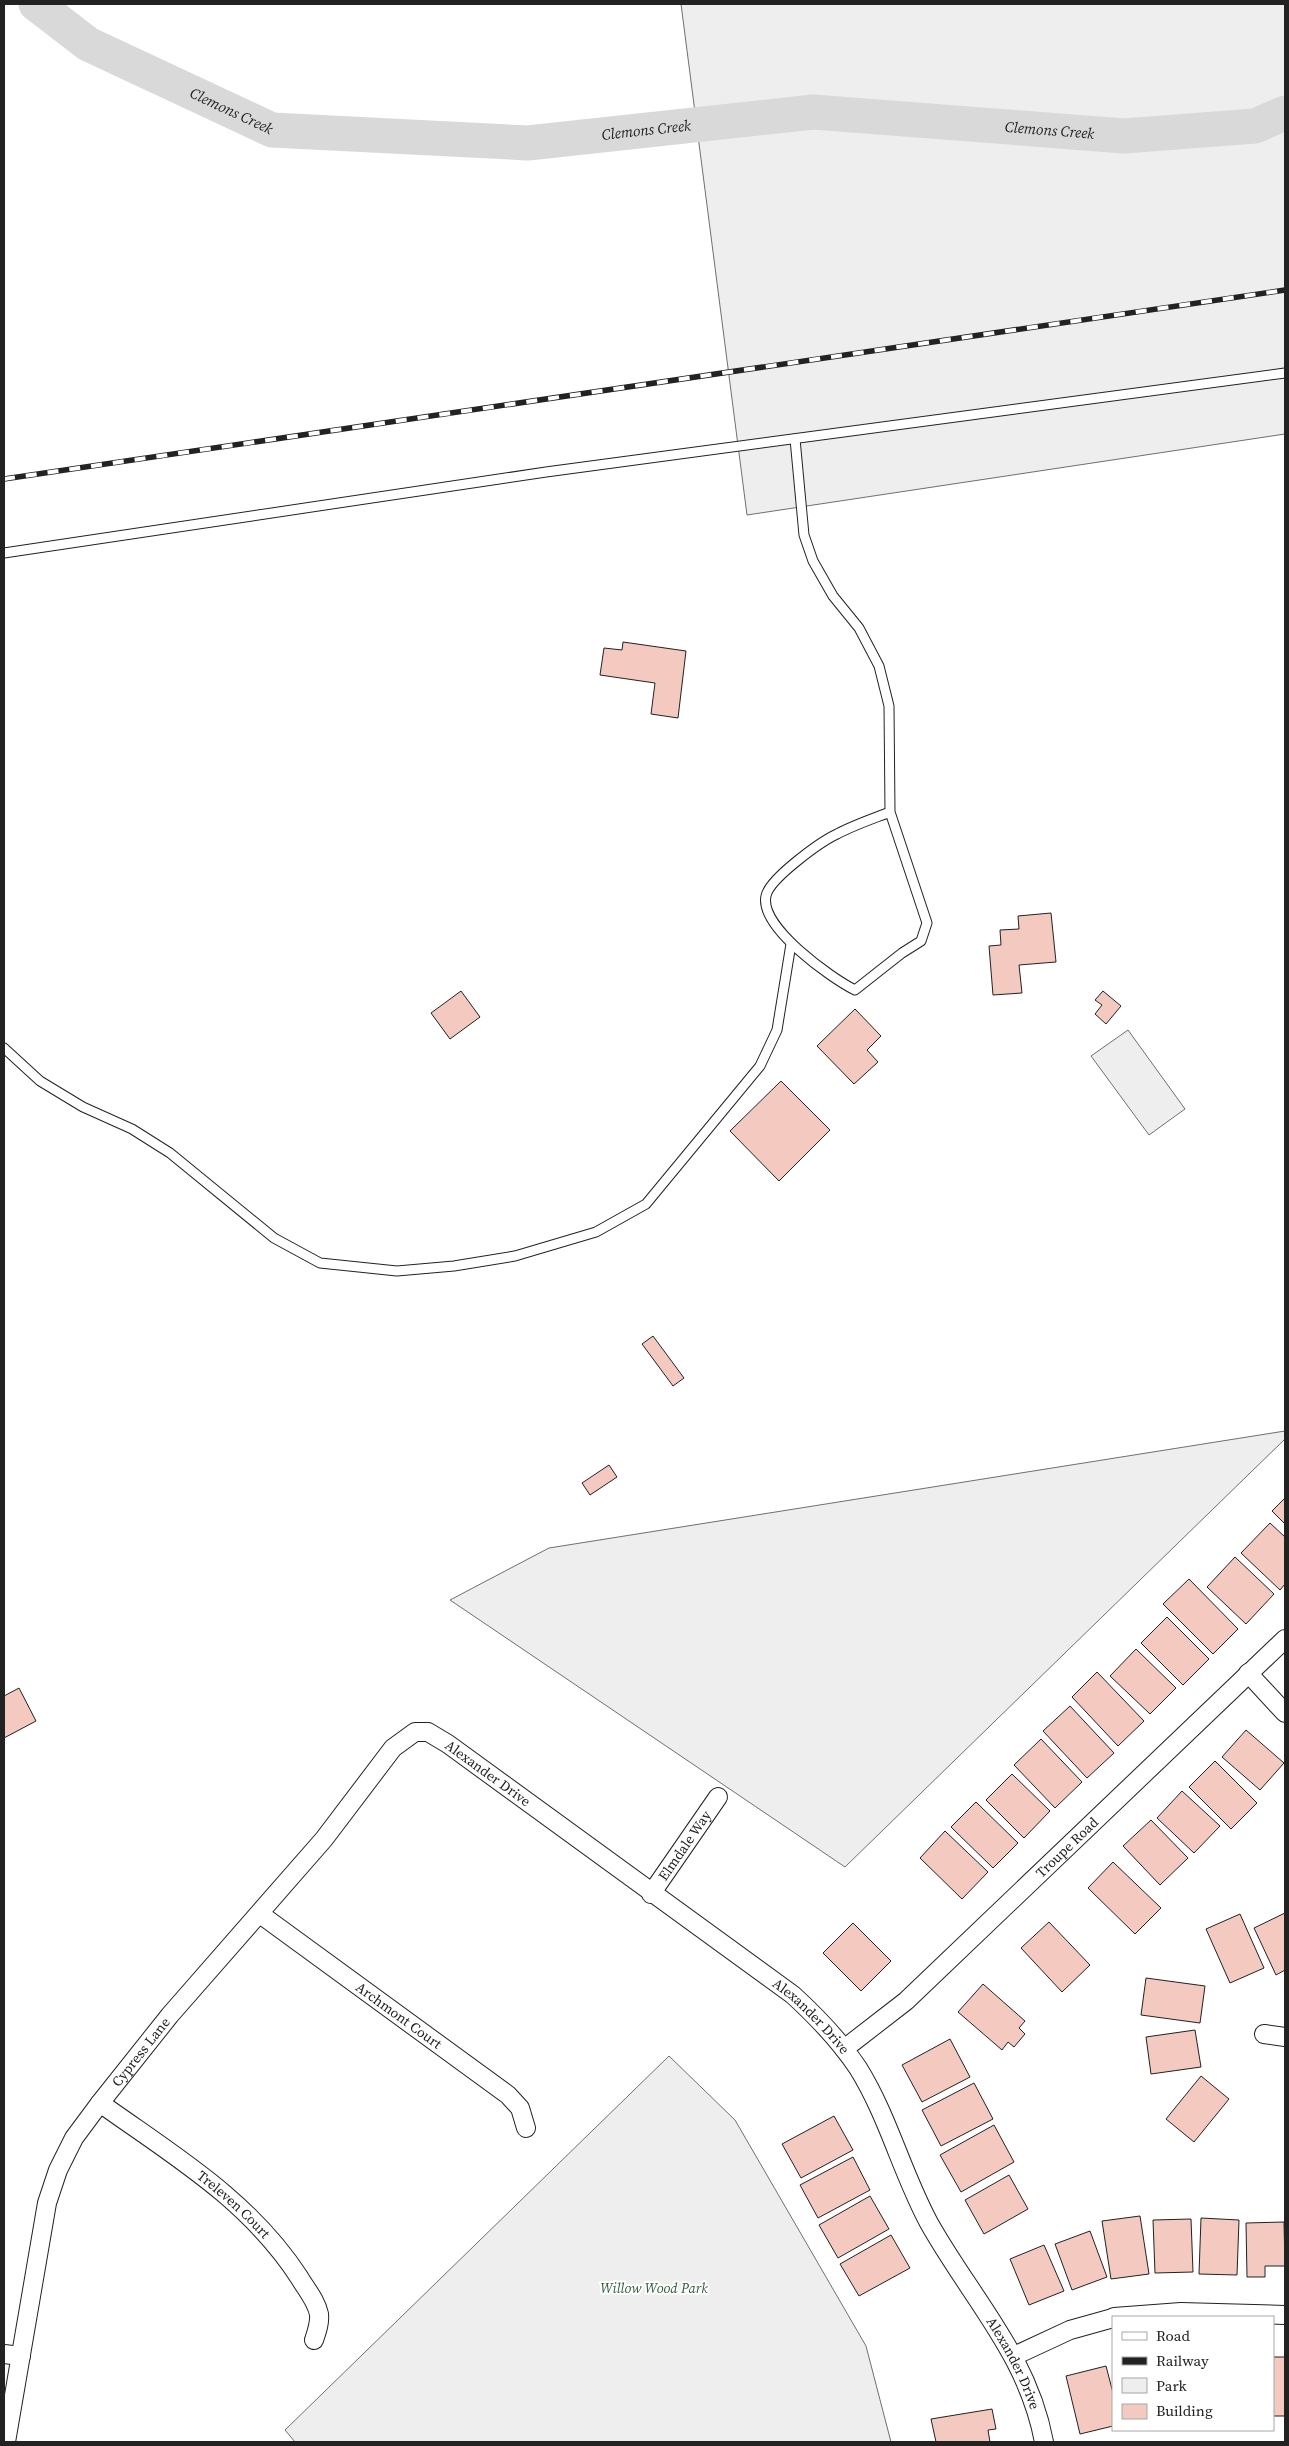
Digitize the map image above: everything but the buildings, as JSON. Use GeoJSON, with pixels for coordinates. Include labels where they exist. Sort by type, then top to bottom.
{"type":"FeatureCollection","features":[{"type":"Feature","properties":{"kind":"street","name":"Troupe Road"},"geometry":{"type":"LineString","coordinates":[[844,2049],[906,2001],[1285,1639]]}},
{"type":"Feature","properties":{"kind":"street"},"geometry":{"type":"LineString","coordinates":[[1248,1673],[1285,1712]]}},
{"type":"Feature","properties":{"kind":"street","name":"Alexander Drive"},"geometry":{"type":"LineString","coordinates":[[415,1732],[428,1732],[448,1744],[792,1995],[827,2028],[858,2068],[878,2106],[909,2184],[930,2224],[1014,2356],[1034,2403],[1044,2442]]}},
{"type":"Feature","properties":{"kind":"street","name":"Cypress Lane"},"geometry":{"type":"LineString","coordinates":[[6,2442],[12,2355],[46,2204],[58,2170],[74,2138],[170,2015],[324,1839],[393,1748],[415,1732]]}},
{"type":"Feature","properties":{"kind":"street","name":"Elmdale Way"},"geometry":{"type":"LineString","coordinates":[[652,1894],[718,1797]]}},
{"type":"Feature","properties":{"kind":"street","name":"Archmont Court"},"geometry":{"type":"LineString","coordinates":[[260,1914],[508,2094],[520,2108],[526,2128]]}},
{"type":"Feature","properties":{"kind":"street"},"geometry":{"type":"LineString","coordinates":[[1264,2034],[1285,2037]]}},
{"type":"Feature","properties":{"kind":"street","name":"Treleven Court"},"geometry":{"type":"LineString","coordinates":[[100,2103],[220,2188],[262,2227],[284,2254],[316,2304],[319,2321],[314,2340]]}},
{"type":"Feature","properties":{"kind":"street"},"geometry":{"type":"LineString","coordinates":[[1127,2316],[1181,2312],[1285,2316]]}},
{"type":"Feature","properties":{"kind":"street"},"geometry":{"type":"LineString","coordinates":[[1014,2356],[1070,2330],[1112,2317]]}},
{"type":"Feature","properties":{"kind":"lane"},"geometry":{"type":"LineString","coordinates":[[4,553],[536,474],[1285,373]]}},
{"type":"Feature","properties":{"kind":"lane"},"geometry":{"type":"LineString","coordinates":[[795,439],[804,535],[813,561],[833,596],[858,628],[879,666],[889,706],[890,812],[927,922],[921,941],[902,953],[855,990],[833,979],[791,944],[766,911],[766,896],[782,872],[835,835],[890,812]]}},
{"type":"Feature","properties":{"kind":"lane"},"geometry":{"type":"LineString","coordinates":[[4,1048],[40,1081],[83,1107],[132,1129],[170,1153],[274,1238],[320,1263],[397,1271],[454,1266],[515,1256],[596,1232],[646,1204],[760,1066],[776,1030],[791,944]]}},
{"type":"Feature","properties":{"kind":"green space"},"geometry":{"type":"Polygon","coordinates":[[[681,4],[1285,4],[1285,434],[747,515],[681,4]]]}},
{"type":"Feature","properties":{"kind":"green space"},"geometry":{"type":"Polygon","coordinates":[[[1128,1030],[1185,1109],[1149,1135],[1091,1056],[1128,1030]]]}},
{"type":"Feature","properties":{"kind":"green space"},"geometry":{"type":"Polygon","coordinates":[[[1285,1431],[1285,1439],[845,1867],[450,1600],[549,1548],[1285,1431]]]}},
{"type":"Feature","properties":{"kind":"green space","name":"Willow Wood Park"},"geometry":{"type":"Polygon","coordinates":[[[669,2056],[735,2120],[866,2346],[891,2442],[295,2442],[285,2430],[669,2056]]]}},
{"type":"Feature","properties":{"kind":"waterway","name":"Clemons Creek"},"geometry":{"type":"LineString","coordinates":[[36,4],[88,44],[272,130],[528,143],[813,112],[1124,136],[1255,126],[1285,113]]}},
{"type":"Feature","properties":{"kind":"railway"},"geometry":{"type":"LineString","coordinates":[[4,479],[1285,290]]}}]}
